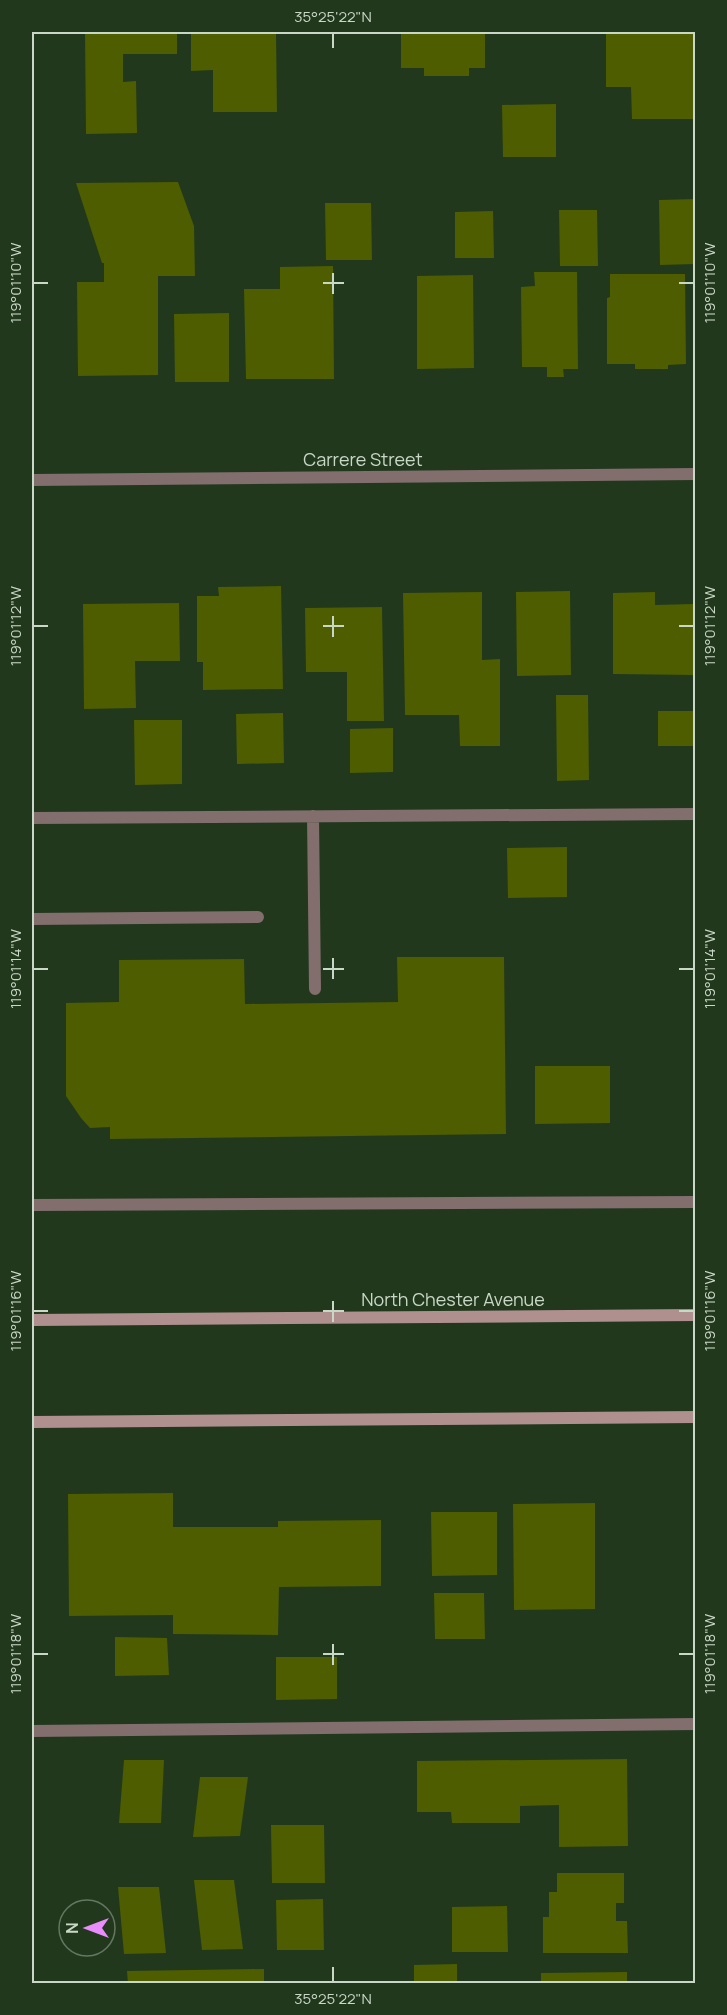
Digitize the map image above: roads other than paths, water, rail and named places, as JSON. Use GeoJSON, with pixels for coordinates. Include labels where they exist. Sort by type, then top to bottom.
{"type":"FeatureCollection","features":[{"type":"Feature","properties":{"kind":"main road","name":"North Chester Avenue"},"geometry":{"type":"LineString","coordinates":[[32,1320],[696,1315]]}},
{"type":"Feature","properties":{"kind":"main road"},"geometry":{"type":"LineString","coordinates":[[32,1422],[696,1417]]}},
{"type":"Feature","properties":{"kind":"street","name":"Carrere Street"},"geometry":{"type":"LineString","coordinates":[[32,480],[696,474]]}},
{"type":"Feature","properties":{"kind":"street"},"geometry":{"type":"LineString","coordinates":[[32,818],[696,813]]}},
{"type":"Feature","properties":{"kind":"street"},"geometry":{"type":"LineString","coordinates":[[314,816],[315,989]]}},
{"type":"Feature","properties":{"kind":"street"},"geometry":{"type":"LineString","coordinates":[[32,919],[258,917]]}},
{"type":"Feature","properties":{"kind":"street"},"geometry":{"type":"LineString","coordinates":[[32,1204],[696,1202]]}},
{"type":"Feature","properties":{"kind":"street"},"geometry":{"type":"LineString","coordinates":[[32,1731],[696,1724]]}}]}
